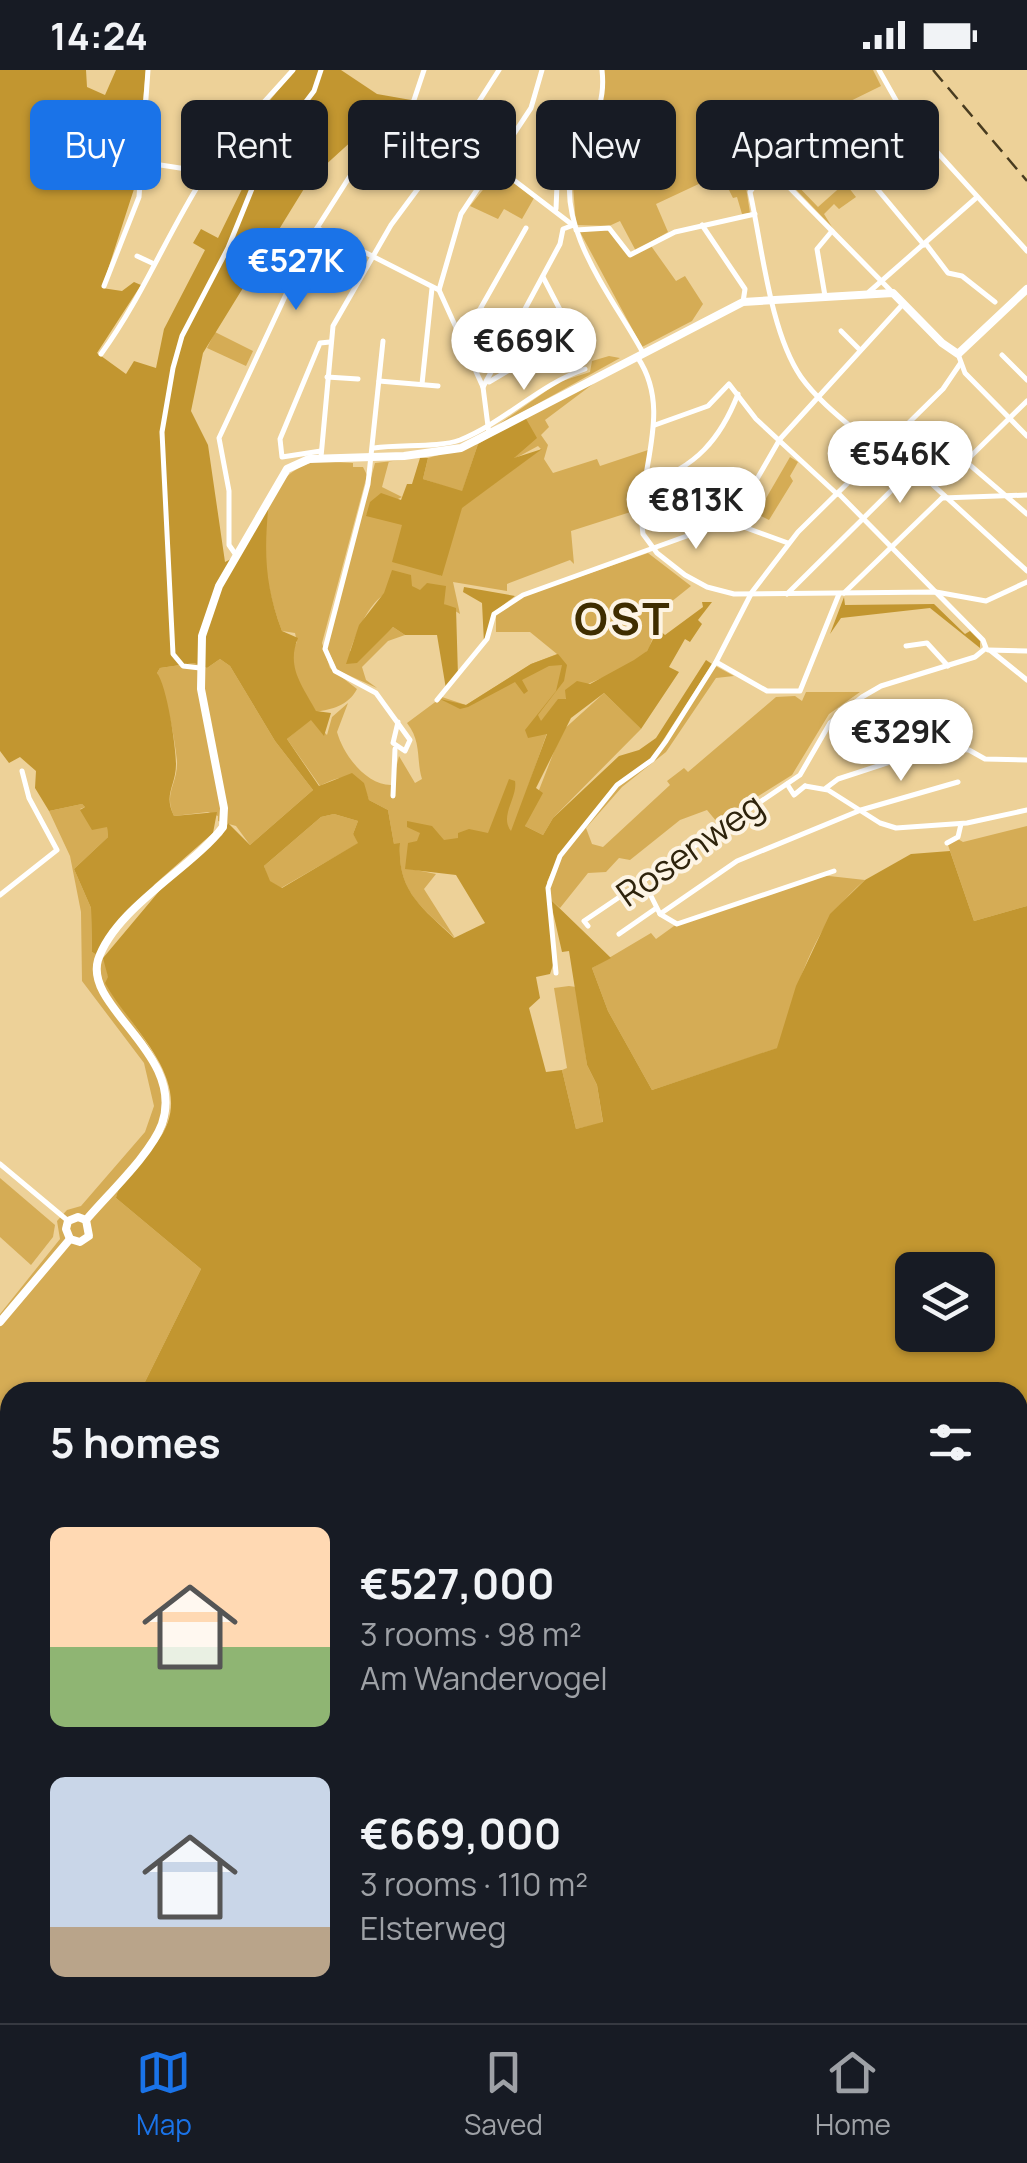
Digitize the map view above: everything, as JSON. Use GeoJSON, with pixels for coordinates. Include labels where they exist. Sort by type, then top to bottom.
{"type":"FeatureCollection","features":[{"type":"Feature","properties":{"kind":"main road"},"geometry":{"type":"LineString","coordinates":[[86,1220],[157,1134],[164,1112],[160,1072],[101,987],[97,964],[109,942],[138,908],[223,827],[200,668],[205,621],[278,478],[298,462],[320,454],[445,452],[743,302],[892,293],[958,354],[1027,289]]}},
{"type":"Feature","properties":{"kind":"main road"},"geometry":{"type":"LineString","coordinates":[[78,1216],[86,1220],[91,1228],[89,1236],[80,1242],[70,1239],[68,1221],[78,1216]]}},
{"type":"Feature","properties":{"kind":"main road"},"geometry":{"type":"LineString","coordinates":[[0,1322],[70,1239]]}},
{"type":"Feature","properties":{"kind":"street"},"geometry":{"type":"LineString","coordinates":[[146,100],[148,70]]}},
{"type":"Feature","properties":{"kind":"street"},"geometry":{"type":"LineString","coordinates":[[268,100],[294,70]]}},
{"type":"Feature","properties":{"kind":"street"},"geometry":{"type":"LineString","coordinates":[[200,668],[183,666],[174,654],[162,413],[182,336],[228,248],[266,154],[310,97],[321,70]]}},
{"type":"Feature","properties":{"kind":"street"},"geometry":{"type":"LineString","coordinates":[[414,100],[424,70]]}},
{"type":"Feature","properties":{"kind":"street"},"geometry":{"type":"LineString","coordinates":[[480,100],[499,70]]}},
{"type":"Feature","properties":{"kind":"street"},"geometry":{"type":"LineString","coordinates":[[516,134],[531,108],[542,70]]}},
{"type":"Feature","properties":{"kind":"street"},"geometry":{"type":"LineString","coordinates":[[575,228],[572,170],[599,114],[602,70]]}},
{"type":"Feature","properties":{"kind":"street"},"geometry":{"type":"LineString","coordinates":[[879,70],[894,100]]}},
{"type":"Feature","properties":{"kind":"street"},"geometry":{"type":"LineString","coordinates":[[939,155],[1027,252]]}},
{"type":"Feature","properties":{"kind":"street"},"geometry":{"type":"LineString","coordinates":[[236,556],[229,545],[229,490],[219,438],[317,228],[348,179]]}},
{"type":"Feature","properties":{"kind":"street"},"geometry":{"type":"LineString","coordinates":[[516,183],[575,228],[639,352],[655,425],[642,527],[652,548],[707,588],[750,594],[936,592],[986,601],[1027,582]]}},
{"type":"Feature","properties":{"kind":"street"},"geometry":{"type":"LineString","coordinates":[[104,286],[139,190]]}},
{"type":"Feature","properties":{"kind":"street"},"geometry":{"type":"LineString","coordinates":[[101,354],[136,304],[152,262],[195,190]]}},
{"type":"Feature","properties":{"kind":"street"},"geometry":{"type":"LineString","coordinates":[[330,342],[320,344],[280,440],[282,456],[320,454],[333,326],[371,256],[418,190]]}},
{"type":"Feature","properties":{"kind":"street"},"geometry":{"type":"LineString","coordinates":[[422,384],[436,288],[462,214],[480,190]]}},
{"type":"Feature","properties":{"kind":"street"},"geometry":{"type":"LineString","coordinates":[[556,212],[557,190]]}},
{"type":"Feature","properties":{"kind":"street"},"geometry":{"type":"LineString","coordinates":[[752,190],[773,298],[795,366],[818,396],[879,451]]}},
{"type":"Feature","properties":{"kind":"street"},"geometry":{"type":"LineString","coordinates":[[792,190],[892,293]]}},
{"type":"Feature","properties":{"kind":"street"},"geometry":{"type":"LineString","coordinates":[[878,190],[948,273],[962,276],[995,302]]}},
{"type":"Feature","properties":{"kind":"street"},"geometry":{"type":"LineString","coordinates":[[868,293],[976,198]]}},
{"type":"Feature","properties":{"kind":"street"},"geometry":{"type":"LineString","coordinates":[[483,387],[543,277],[563,228],[609,228],[630,255],[676,232],[755,214]]}},
{"type":"Feature","properties":{"kind":"street"},"geometry":{"type":"LineString","coordinates":[[702,226],[745,289],[743,302]]}},
{"type":"Feature","properties":{"kind":"street"},"geometry":{"type":"LineString","coordinates":[[317,228],[436,288],[483,387],[488,431],[570,374],[585,369]]}},
{"type":"Feature","properties":{"kind":"street"},"geometry":{"type":"LineString","coordinates":[[462,341],[526,228]]}},
{"type":"Feature","properties":{"kind":"street"},"geometry":{"type":"LineString","coordinates":[[825,296],[817,249],[832,231]]}},
{"type":"Feature","properties":{"kind":"street"},"geometry":{"type":"LineString","coordinates":[[137,256],[152,262]]}},
{"type":"Feature","properties":{"kind":"street"},"geometry":{"type":"LineString","coordinates":[[483,387],[572,333],[543,277]]}},
{"type":"Feature","properties":{"kind":"street"},"geometry":{"type":"LineString","coordinates":[[730,522],[780,439],[903,304]]}},
{"type":"Feature","properties":{"kind":"street"},"geometry":{"type":"LineString","coordinates":[[840,331],[860,350]]}},
{"type":"Feature","properties":{"kind":"street"},"geometry":{"type":"LineString","coordinates":[[383,341],[366,494],[324,650],[335,671],[376,693],[398,722],[411,743],[405,751],[395,748]]}},
{"type":"Feature","properties":{"kind":"street"},"geometry":{"type":"LineString","coordinates":[[958,354],[960,364],[1027,436]]}},
{"type":"Feature","properties":{"kind":"street"},"geometry":{"type":"LineString","coordinates":[[1002,355],[1027,380]]}},
{"type":"Feature","properties":{"kind":"street"},"geometry":{"type":"LineString","coordinates":[[556,973],[548,888],[560,856],[617,784],[652,760],[716,662],[750,594],[789,544],[943,389],[960,364]]}},
{"type":"Feature","properties":{"kind":"street"},"geometry":{"type":"LineString","coordinates":[[326,376],[358,379]]}},
{"type":"Feature","properties":{"kind":"street"},"geometry":{"type":"LineString","coordinates":[[379,381],[438,386]]}},
{"type":"Feature","properties":{"kind":"street"},"geometry":{"type":"LineString","coordinates":[[655,425],[708,406],[730,384],[756,419],[863,518],[988,648],[1027,680]]}},
{"type":"Feature","properties":{"kind":"street"},"geometry":{"type":"LineString","coordinates":[[648,482],[672,474],[704,452],[722,428],[738,394]]}},
{"type":"Feature","properties":{"kind":"street"},"geometry":{"type":"LineString","coordinates":[[968,459],[1027,400]]}},
{"type":"Feature","properties":{"kind":"street"},"geometry":{"type":"LineString","coordinates":[[922,450],[936,436],[958,457],[968,459],[1027,514]]}},
{"type":"Feature","properties":{"kind":"street"},"geometry":{"type":"LineString","coordinates":[[887,443],[942,498],[1027,572]]}},
{"type":"Feature","properties":{"kind":"street"},"geometry":{"type":"LineString","coordinates":[[787,594],[912,469]]}},
{"type":"Feature","properties":{"kind":"street"},"geometry":{"type":"LineString","coordinates":[[716,662],[767,691],[800,690],[842,593],[942,498],[1027,495]]}},
{"type":"Feature","properties":{"kind":"street"},"geometry":{"type":"LineString","coordinates":[[437,700],[488,640],[494,614],[522,595],[730,522],[789,544]]}},
{"type":"Feature","properties":{"kind":"street"},"geometry":{"type":"LineString","coordinates":[[906,646],[927,643],[948,666]]}},
{"type":"Feature","properties":{"kind":"street"},"geometry":{"type":"LineString","coordinates":[[805,786],[800,775],[830,723],[870,692],[974,657],[988,648],[1027,651]]}},
{"type":"Feature","properties":{"kind":"street"},"geometry":{"type":"LineString","coordinates":[[393,796],[398,722]]}},
{"type":"Feature","properties":{"kind":"street"},"geometry":{"type":"LineString","coordinates":[[826,789],[838,779],[928,748],[968,750],[984,759],[1027,760]]}},
{"type":"Feature","properties":{"kind":"street"},"geometry":{"type":"LineString","coordinates":[[0,895],[58,848],[29,798],[22,770]]}},
{"type":"Feature","properties":{"kind":"street","name":"Rosenweg"},"geometry":{"type":"LineString","coordinates":[[588,926],[584,921],[645,884],[674,856],[800,775]]}},
{"type":"Feature","properties":{"kind":"street"},"geometry":{"type":"LineString","coordinates":[[619,934],[737,861],[861,810],[958,782]]}},
{"type":"Feature","properties":{"kind":"street"},"geometry":{"type":"LineString","coordinates":[[787,784],[794,795],[805,786],[826,789],[896,828],[961,824],[1027,810]]}},
{"type":"Feature","properties":{"kind":"street"},"geometry":{"type":"LineString","coordinates":[[947,844],[958,837],[961,824]]}},
{"type":"Feature","properties":{"kind":"street"},"geometry":{"type":"LineString","coordinates":[[645,884],[658,911],[677,924],[834,870]]}},
{"type":"Feature","properties":{"kind":"street"},"geometry":{"type":"LineString","coordinates":[[0,1164],[68,1221]]}},
{"type":"Feature","properties":{"kind":"shaded area"},"geometry":{"type":"Polygon","coordinates":[[[0,70],[86,70],[87,87],[105,95],[116,70],[146,70],[143,100],[30,100],[30,190],[134,190],[102,288],[122,291],[134,282],[141,285],[97,353],[126,374],[134,361],[156,368],[164,329],[205,250],[193,243],[201,229],[218,238],[242,190],[303,190],[203,353],[191,411],[208,445],[225,562],[241,554],[269,500],[267,566],[276,614],[282,631],[298,638],[294,658],[297,676],[316,711],[331,713],[324,736],[311,720],[287,739],[319,786],[352,773],[364,783],[369,800],[388,810],[394,844],[400,843],[407,886],[454,938],[485,923],[456,875],[405,869],[408,843],[417,841],[420,833],[407,827],[407,821],[432,826],[444,840],[458,838],[458,833],[469,829],[488,833],[509,779],[515,781],[507,819],[511,831],[547,734],[528,738],[525,730],[556,691],[562,665],[549,666],[522,680],[528,691],[524,694],[515,682],[460,709],[440,699],[466,705],[531,664],[558,654],[567,665],[564,681],[538,715],[541,721],[558,699],[566,699],[565,690],[577,681],[590,684],[634,660],[647,651],[658,629],[665,635],[703,607],[702,602],[712,602],[698,620],[702,624],[690,642],[685,639],[669,667],[679,672],[641,729],[604,693],[571,718],[536,788],[543,793],[525,826],[543,835],[553,818],[619,756],[639,750],[656,738],[706,660],[712,664],[651,759],[617,783],[559,856],[547,882],[553,965],[550,974],[536,977],[540,998],[529,1008],[546,1072],[562,1070],[576,1129],[603,1122],[597,1085],[587,1065],[569,951],[562,952],[550,899],[611,958],[592,968],[608,1011],[652,1090],[777,1048],[796,986],[830,914],[865,880],[911,854],[950,851],[974,921],[1027,906],[1027,1382],[145,1382],[201,1269],[116,1198],[127,1176],[157,1142],[168,1120],[171,1099],[157,1058],[105,983],[108,977],[103,958],[166,883],[222,835],[228,823],[250,845],[313,790],[275,741],[230,666],[220,659],[207,668],[194,663],[160,668],[157,673],[167,703],[176,756],[171,808],[174,816],[217,812],[213,833],[155,884],[97,955],[92,952],[91,908],[74,869],[108,837],[107,827],[92,830],[80,810],[85,807],[82,804],[49,811],[35,788],[36,771],[20,757],[9,763],[0,751],[0,70]],[[334,814],[321,817],[264,866],[270,881],[282,888],[358,843],[353,834],[358,821],[334,814]]]}},
{"type":"Feature","properties":{"kind":"shaded area"},"geometry":{"type":"Polygon","coordinates":[[[295,70],[341,70],[377,94],[411,100],[348,100],[348,144],[328,163],[328,100],[270,100],[295,70]]]}},
{"type":"Feature","properties":{"kind":"shaded area"},"geometry":{"type":"Polygon","coordinates":[[[603,70],[873,70],[881,86],[852,100],[696,100],[696,185],[656,204],[668,232],[649,243],[676,281],[685,276],[703,304],[692,321],[642,347],[580,232],[607,229],[631,257],[637,253],[620,221],[609,226],[576,225],[573,190],[676,190],[676,100],[602,100],[603,70]]]}},
{"type":"Feature","properties":{"kind":"shaded area"},"geometry":{"type":"Polygon","coordinates":[[[516,184],[534,198],[522,219],[504,209],[498,219],[470,206],[483,190],[516,190],[516,184]]]}},
{"type":"Feature","properties":{"kind":"shaded area"},"geometry":{"type":"Polygon","coordinates":[[[729,190],[746,190],[750,213],[742,214],[737,197],[733,198],[729,190]]]}},
{"type":"Feature","properties":{"kind":"shaded area"},"geometry":{"type":"Polygon","coordinates":[[[797,190],[802,190],[818,207],[837,190],[850,190],[856,197],[839,209],[834,204],[824,214],[832,227],[797,190]]]}},
{"type":"Feature","properties":{"kind":"shaded area"},"geometry":{"type":"Polygon","coordinates":[[[215,332],[253,351],[246,366],[207,348],[215,332]]]}},
{"type":"Feature","properties":{"kind":"shaded area"},"geometry":{"type":"Polygon","coordinates":[[[609,356],[620,358],[492,429],[559,382],[590,372],[592,361],[609,356]]]}},
{"type":"Feature","properties":{"kind":"shaded area"},"geometry":{"type":"Polygon","coordinates":[[[597,381],[545,420],[549,427],[541,435],[548,445],[544,459],[553,473],[597,459],[600,466],[648,450],[640,509],[571,531],[574,564],[570,560],[507,584],[507,591],[453,582],[460,614],[409,589],[383,595],[371,607],[350,651],[359,656],[393,627],[405,635],[388,641],[362,667],[366,680],[377,688],[337,670],[327,648],[375,463],[389,461],[382,487],[402,497],[366,515],[402,524],[441,576],[461,508],[541,449],[538,446],[514,459],[525,417],[597,381]]]}},
{"type":"Feature","properties":{"kind":"shaded area"},"geometry":{"type":"Polygon","coordinates":[[[525,417],[537,438],[514,458],[542,449],[462,508],[442,576],[392,562],[402,525],[366,516],[370,502],[381,493],[401,500],[407,484],[412,484],[420,458],[428,458],[423,479],[462,491],[478,444],[525,417]]]}},
{"type":"Feature","properties":{"kind":"shaded area"},"geometry":{"type":"Polygon","coordinates":[[[478,444],[462,492],[423,479],[428,458],[478,444]]]}},
{"type":"Feature","properties":{"kind":"shaded area"},"geometry":{"type":"Polygon","coordinates":[[[790,457],[798,462],[790,476],[793,481],[769,520],[757,514],[790,457]]]}},
{"type":"Feature","properties":{"kind":"shaded area"},"geometry":{"type":"Polygon","coordinates":[[[317,461],[353,463],[353,467],[363,467],[367,475],[322,643],[330,668],[357,689],[344,703],[316,712],[294,669],[295,633],[282,631],[275,610],[264,533],[268,509],[278,488],[293,471],[317,461]]]}},
{"type":"Feature","properties":{"kind":"shaded area"},"geometry":{"type":"Polygon","coordinates":[[[648,553],[691,586],[651,618],[658,629],[639,659],[582,687],[563,702],[558,700],[541,722],[547,733],[507,846],[406,868],[436,874],[424,889],[455,938],[422,908],[407,887],[400,844],[394,844],[388,810],[369,800],[356,780],[336,779],[320,786],[287,739],[311,719],[327,735],[332,717],[348,703],[337,732],[351,760],[374,781],[392,785],[399,756],[415,783],[422,779],[417,744],[407,723],[442,697],[466,705],[531,664],[557,654],[530,632],[496,632],[496,615],[524,596],[648,553]]]}},
{"type":"Feature","properties":{"kind":"shaded area"},"geometry":{"type":"Polygon","coordinates":[[[392,570],[411,575],[412,586],[420,590],[427,583],[446,586],[444,604],[456,608],[458,676],[446,689],[437,635],[405,635],[393,627],[357,663],[346,664],[359,625],[384,593],[392,570]]]}},
{"type":"Feature","properties":{"kind":"shaded area"},"geometry":{"type":"Polygon","coordinates":[[[464,587],[515,596],[493,613],[484,643],[482,603],[463,592],[464,587]]]}},
{"type":"Feature","properties":{"kind":"shaded area"},"geometry":{"type":"Polygon","coordinates":[[[844,597],[845,605],[934,604],[965,634],[970,631],[980,641],[980,648],[930,608],[841,618],[830,634],[844,597]]]}},
{"type":"Feature","properties":{"kind":"shaded area"},"geometry":{"type":"Polygon","coordinates":[[[220,659],[230,666],[275,741],[313,790],[250,845],[236,826],[218,821],[218,816],[208,812],[174,816],[171,808],[177,761],[157,673],[160,668],[194,663],[207,668],[220,659]]]}},
{"type":"Feature","properties":{"kind":"shaded area"},"geometry":{"type":"Polygon","coordinates":[[[712,664],[734,676],[716,678],[666,752],[622,787],[586,828],[592,844],[603,847],[670,785],[667,781],[684,768],[688,772],[776,697],[795,696],[802,701],[806,692],[860,692],[829,714],[792,775],[717,822],[707,810],[680,820],[630,860],[619,858],[606,872],[588,873],[560,908],[551,900],[547,909],[551,879],[561,853],[596,808],[677,724],[712,664]]]}},
{"type":"Feature","properties":{"kind":"shaded area"},"geometry":{"type":"Polygon","coordinates":[[[604,693],[641,729],[553,818],[543,835],[525,826],[562,731],[604,693]]]}},
{"type":"Feature","properties":{"kind":"shaded area"},"geometry":{"type":"Polygon","coordinates":[[[82,804],[85,807],[80,809],[107,826],[108,837],[74,869],[91,908],[92,952],[105,959],[118,999],[162,1070],[168,1090],[166,1125],[126,1177],[116,1198],[201,1269],[145,1382],[0,1382],[0,1314],[60,1239],[57,1221],[67,1210],[81,1206],[145,1132],[154,1106],[144,1063],[82,981],[81,912],[70,856],[49,811],[82,804]]]}},
{"type":"Feature","properties":{"kind":"shaded area"},"geometry":{"type":"Polygon","coordinates":[[[334,814],[358,821],[353,834],[359,843],[281,888],[269,881],[264,866],[321,817],[334,814]]]}},
{"type":"Feature","properties":{"kind":"shaded area"},"geometry":{"type":"Polygon","coordinates":[[[1027,826],[1027,906],[974,921],[948,845],[958,839],[963,842],[1027,826]]]}},
{"type":"Feature","properties":{"kind":"shaded area"},"geometry":{"type":"Polygon","coordinates":[[[820,875],[865,880],[832,916],[809,957],[778,1048],[652,1090],[608,1011],[592,968],[651,933],[656,939],[674,926],[820,875]]]}},
{"type":"Feature","properties":{"kind":"shaded area"},"geometry":{"type":"Polygon","coordinates":[[[576,987],[587,1065],[597,1085],[603,1123],[576,1129],[562,1070],[567,1068],[554,988],[576,987]]]}},
{"type":"Feature","properties":{"kind":"shaded area"},"geometry":{"type":"Polygon","coordinates":[[[0,1178],[55,1225],[53,1237],[31,1265],[0,1237],[0,1178]]]}},
{"type":"Feature","properties":{"kind":"railway"},"geometry":{"type":"LineString","coordinates":[[933,70],[1027,181]]}},
{"type":"Feature","properties":{"kind":"district","name":"OST"},"geometry":{"type":"Point","coordinates":[623,619]}}]}
